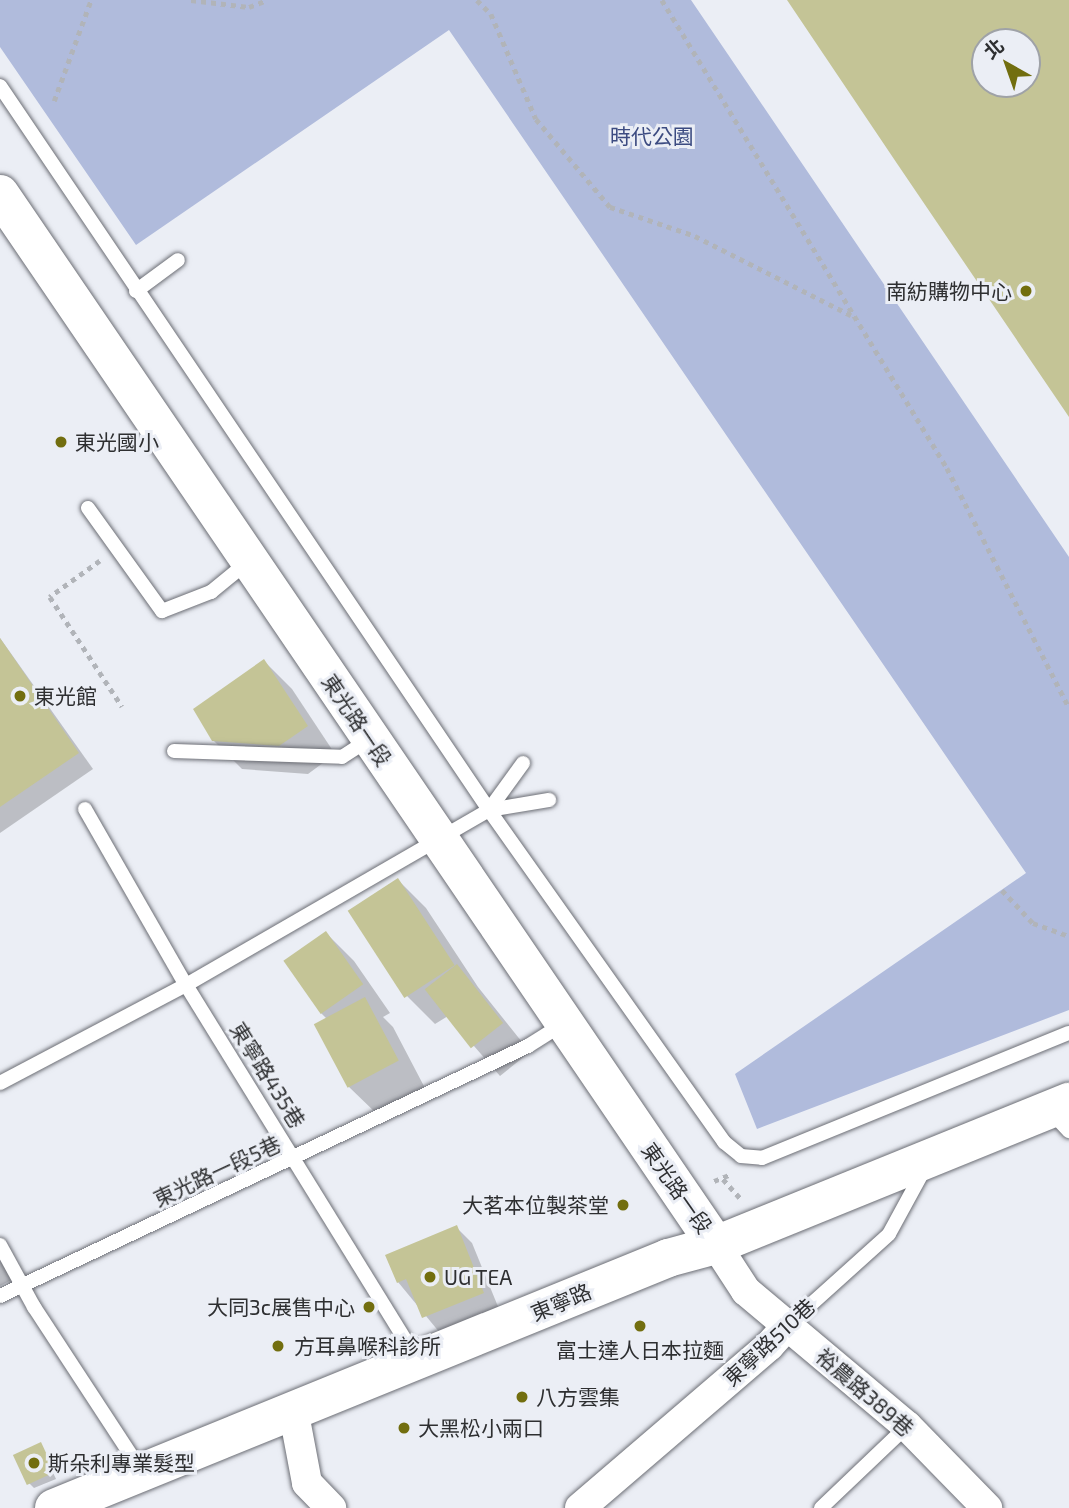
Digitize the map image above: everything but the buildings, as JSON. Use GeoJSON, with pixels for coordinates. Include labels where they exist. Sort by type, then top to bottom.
{"type":"FeatureCollection","features":[{"type":"Feature","properties":{"kind":"street","name":"東光路一段"},"geometry":{"type":"LineString","coordinates":[[0,194],[716,1245]]}},
{"type":"Feature","properties":{"kind":"street","name":"東寧路"},"geometry":{"type":"LineString","coordinates":[[54,1508],[294,1414],[668,1258],[716,1245],[931,1155],[1062,1114]]}},
{"type":"Feature","properties":{"kind":"street","name":"裕農路389巷"},"geometry":{"type":"LineString","coordinates":[[716,1245],[746,1291],[907,1426],[987,1508]]}},
{"type":"Feature","properties":{"kind":"street","name":"東寧路510巷"},"geometry":{"type":"LineString","coordinates":[[580,1508],[769,1346],[787,1325]]}},
{"type":"Feature","properties":{"kind":"street"},"geometry":{"type":"LineString","coordinates":[[294,1414],[307,1483],[331,1508]]}},
{"type":"Feature","properties":{"kind":"lane"},"geometry":{"type":"LineString","coordinates":[[0,86],[489,810],[707,1119],[741,1156],[762,1158],[1069,1032]]}},
{"type":"Feature","properties":{"kind":"lane"},"geometry":{"type":"LineString","coordinates":[[136,291],[178,260]]}},
{"type":"Feature","properties":{"kind":"lane"},"geometry":{"type":"LineString","coordinates":[[88,508],[115,551],[162,611],[211,592],[249,561]]}},
{"type":"Feature","properties":{"kind":"lane"},"geometry":{"type":"LineString","coordinates":[[174,751],[342,757],[370,739]]}},
{"type":"Feature","properties":{"kind":"lane"},"geometry":{"type":"LineString","coordinates":[[489,810],[523,763]]}},
{"type":"Feature","properties":{"kind":"lane"},"geometry":{"type":"LineString","coordinates":[[0,1083],[186,985],[489,810],[550,800]]}},
{"type":"Feature","properties":{"kind":"lane","name":"東寧路435巷"},"geometry":{"type":"LineString","coordinates":[[85,809],[186,985],[419,1361]]}},
{"type":"Feature","properties":{"kind":"lane","name":"東光路一段5巷"},"geometry":{"type":"LineString","coordinates":[[0,1296],[295,1158],[528,1045],[563,1024]]}},
{"type":"Feature","properties":{"kind":"lane","name":"東寧路510巷"},"geometry":{"type":"LineString","coordinates":[[787,1325],[890,1234],[931,1155]]}},
{"type":"Feature","properties":{"kind":"lane"},"geometry":{"type":"LineString","coordinates":[[0,1245],[22,1286],[142,1473]]}},
{"type":"Feature","properties":{"kind":"lane"},"geometry":{"type":"LineString","coordinates":[[821,1508],[907,1426]]}},
{"type":"Feature","properties":{"kind":"path"},"geometry":{"type":"LineString","coordinates":[[54,101],[91,0]]}},
{"type":"Feature","properties":{"kind":"path"},"geometry":{"type":"LineString","coordinates":[[191,0],[249,7],[267,0]]}},
{"type":"Feature","properties":{"kind":"path"},"geometry":{"type":"LineString","coordinates":[[477,0],[491,14],[536,119],[610,207],[695,236],[853,316]]}},
{"type":"Feature","properties":{"kind":"path"},"geometry":{"type":"LineString","coordinates":[[662,0],[947,468],[1069,707]]}},
{"type":"Feature","properties":{"kind":"path"},"geometry":{"type":"LineString","coordinates":[[115,551],[50,597],[122,706]]}},
{"type":"Feature","properties":{"kind":"path"},"geometry":{"type":"LineString","coordinates":[[1002,890],[1033,923],[1069,936]]}},
{"type":"Feature","properties":{"kind":"path"},"geometry":{"type":"LineString","coordinates":[[723,1179],[742,1201]]}},
{"type":"Feature","properties":{"kind":"green space","name":"時代公園"},"geometry":{"type":"Polygon","coordinates":[[[0,0],[691,0],[1069,557],[1069,1010],[757,1129],[735,1074],[1026,873],[449,30],[136,245],[0,47],[0,0]]]}},
{"type":"Feature","properties":{"kind":"place","name":"南紡購物中心"},"geometry":{"type":"Point","coordinates":[1026,291]}},
{"type":"Feature","properties":{"kind":"place","name":"東光國小"},"geometry":{"type":"Point","coordinates":[61,442]}},
{"type":"Feature","properties":{"kind":"place","name":"東光館"},"geometry":{"type":"Point","coordinates":[20,696]}},
{"type":"Feature","properties":{"kind":"place","name":"大茗本位製茶堂"},"geometry":{"type":"Point","coordinates":[623,1205]}},
{"type":"Feature","properties":{"kind":"place","name":"UG TEA"},"geometry":{"type":"Point","coordinates":[430,1277]}},
{"type":"Feature","properties":{"kind":"place","name":"大同3c展售中心"},"geometry":{"type":"Point","coordinates":[369,1307]}},
{"type":"Feature","properties":{"kind":"place","name":"富士達人日本拉麵"},"geometry":{"type":"Point","coordinates":[640,1326]}},
{"type":"Feature","properties":{"kind":"place","name":"方耳鼻喉科診所"},"geometry":{"type":"Point","coordinates":[278,1346]}},
{"type":"Feature","properties":{"kind":"place","name":"八方雲集"},"geometry":{"type":"Point","coordinates":[522,1397]}},
{"type":"Feature","properties":{"kind":"place","name":"大黑松小兩口"},"geometry":{"type":"Point","coordinates":[404,1428]}},
{"type":"Feature","properties":{"kind":"place","name":"斯朵利專業髮型"},"geometry":{"type":"Point","coordinates":[34,1463]}}]}
